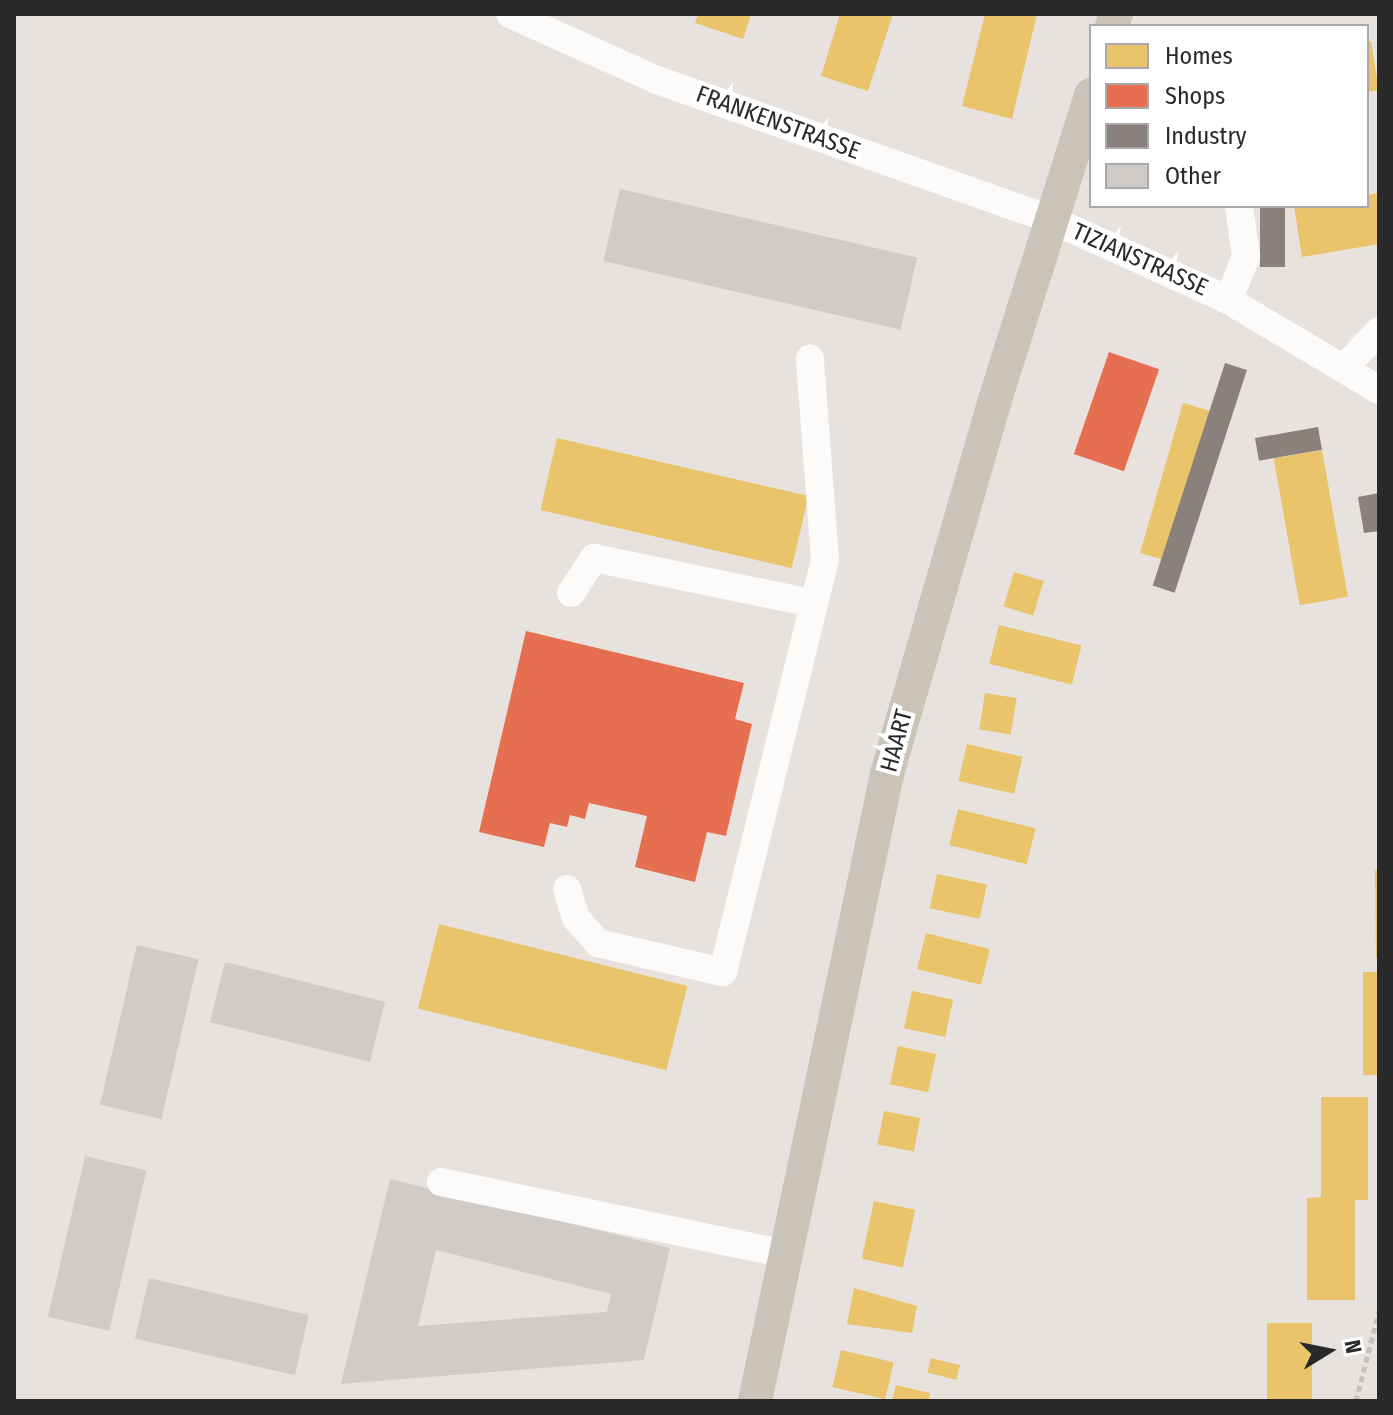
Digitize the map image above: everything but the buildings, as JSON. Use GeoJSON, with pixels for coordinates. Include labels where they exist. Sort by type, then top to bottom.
{"type":"FeatureCollection","features":[{"type":"Feature","properties":{"kind":"main road","name":"HAART"},"geometry":{"type":"LineString","coordinates":[[755,1401],[887,774],[1089,101]]}},
{"type":"Feature","properties":{"kind":"street","name":"FRANKENSTRASSE"},"geometry":{"type":"LineString","coordinates":[[510,14],[657,80],[1052,220]]}},
{"type":"Feature","properties":{"kind":"street","name":"TIZIANSTRASSE"},"geometry":{"type":"LineString","coordinates":[[1228,300],[1246,257],[1239,208]]}},
{"type":"Feature","properties":{"kind":"street","name":"TIZIANSTRASSE"},"geometry":{"type":"LineString","coordinates":[[1052,220],[1228,300],[1379,390]]}},
{"type":"Feature","properties":{"kind":"street"},"geometry":{"type":"LineString","coordinates":[[1344,368],[1379,331]]}},
{"type":"Feature","properties":{"kind":"street"},"geometry":{"type":"LineString","coordinates":[[567,889],[576,918],[598,943],[723,972],[811,603],[825,560],[810,359]]}},
{"type":"Feature","properties":{"kind":"street"},"geometry":{"type":"LineString","coordinates":[[571,593],[594,558],[811,603]]}},
{"type":"Feature","properties":{"kind":"street"},"geometry":{"type":"LineString","coordinates":[[441,1182],[785,1254]]}},
{"type":"Feature","properties":{"kind":"path"},"geometry":{"type":"LineString","coordinates":[[1356,1401],[1379,1311]]}}]}
